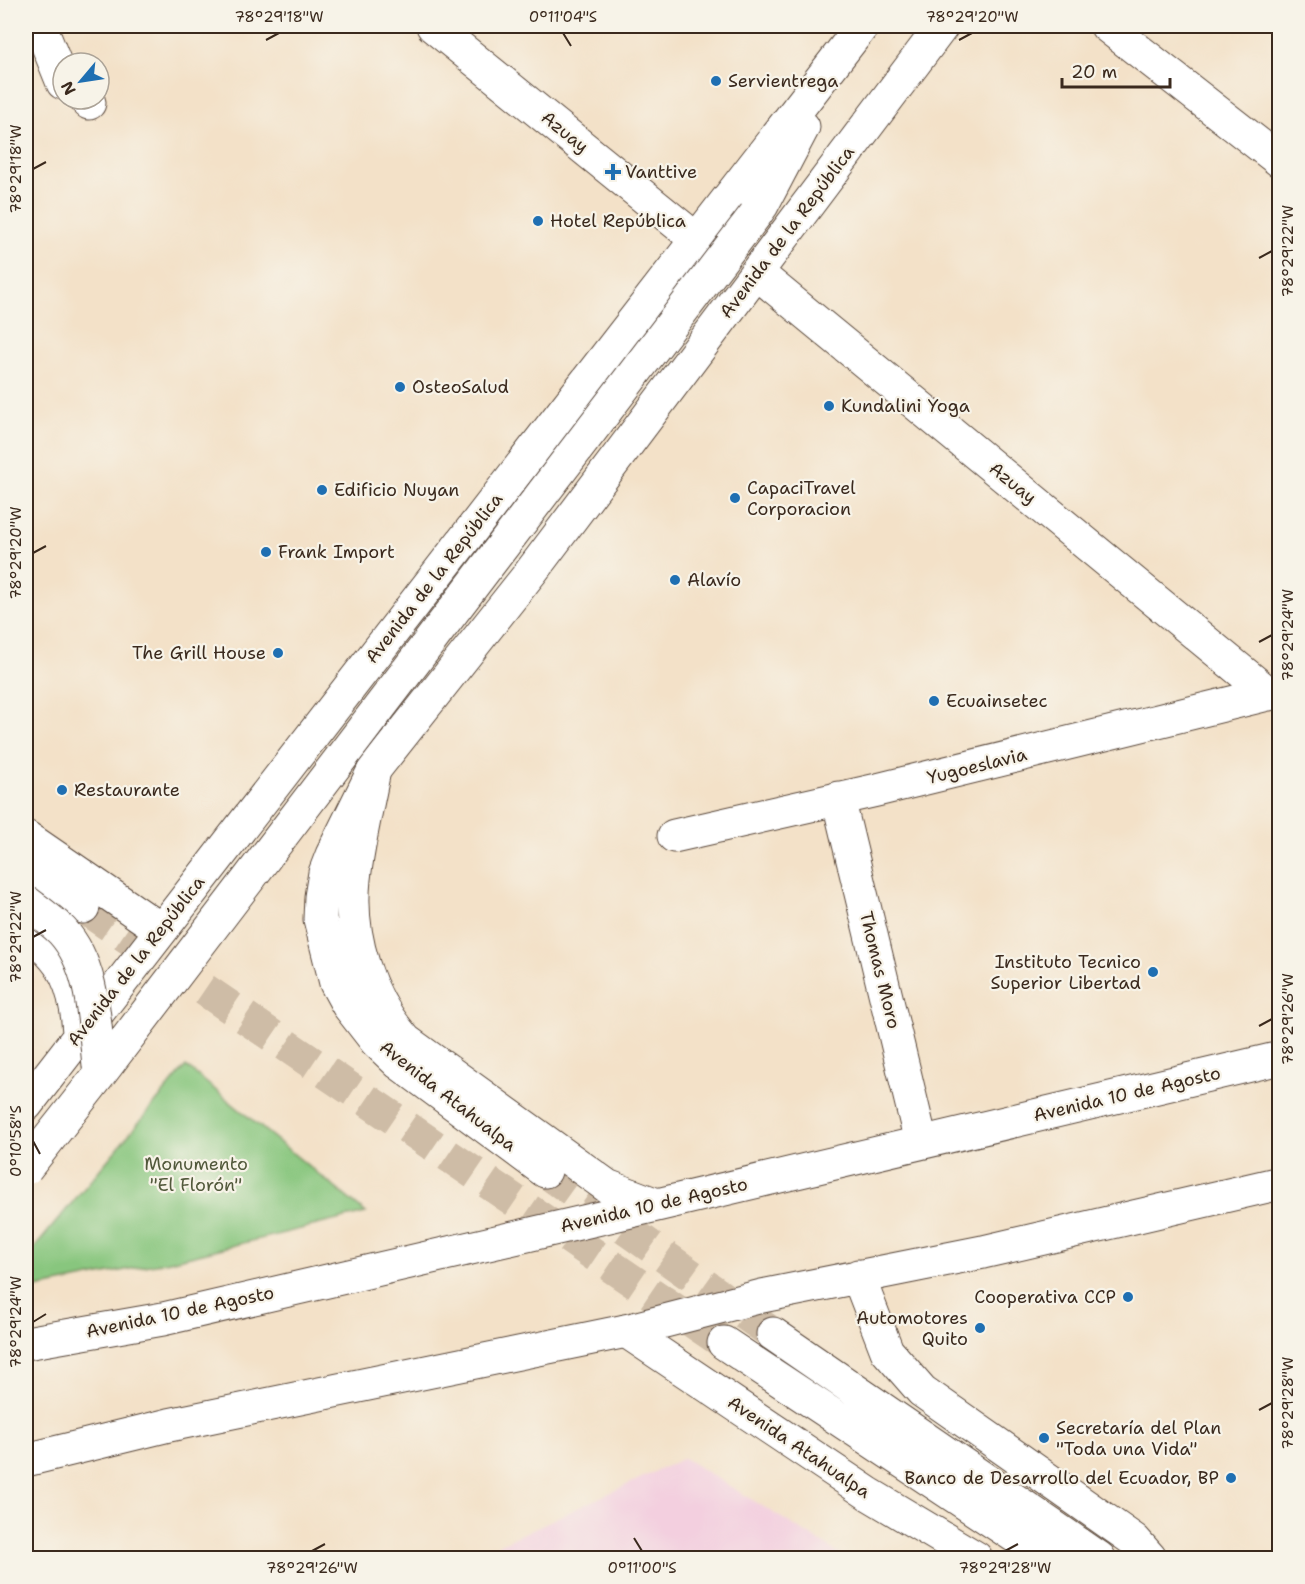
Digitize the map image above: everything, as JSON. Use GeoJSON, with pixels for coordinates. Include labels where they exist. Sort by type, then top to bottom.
{"type":"FeatureCollection","features":[{"type":"Feature","properties":{"kind":"main road"},"geometry":{"type":"LineString","coordinates":[[40,26],[51,53]]}},
{"type":"Feature","properties":{"kind":"main road","name":"Azuay"},"geometry":{"type":"LineString","coordinates":[[433,26],[696,239]]}},
{"type":"Feature","properties":{"kind":"main road","name":"Avenida de la República"},"geometry":{"type":"LineString","coordinates":[[432,695],[531,572],[942,26]]}},
{"type":"Feature","properties":{"kind":"main road"},"geometry":{"type":"LineString","coordinates":[[1107,26],[1280,161]]}},
{"type":"Feature","properties":{"kind":"main road","name":"Avenida de la República"},"geometry":{"type":"LineString","coordinates":[[26,1105],[852,38]]}},
{"type":"Feature","properties":{"kind":"main road","name":"Avenida de la República"},"geometry":{"type":"LineString","coordinates":[[26,1168],[758,210],[852,38]]}},
{"type":"Feature","properties":{"kind":"main road","name":"Avenida de la República"},"geometry":{"type":"LineString","coordinates":[[758,210],[898,82]]}},
{"type":"Feature","properties":{"kind":"main road","name":"Azuay"},"geometry":{"type":"LineString","coordinates":[[757,273],[1274,693]]}},
{"type":"Feature","properties":{"kind":"main road"},"geometry":{"type":"LineString","coordinates":[[483,514],[471,532],[470,549],[474,561],[498,578],[513,578],[531,572]]}},
{"type":"Feature","properties":{"kind":"main road"},"geometry":{"type":"LineString","coordinates":[[410,608],[423,598],[443,598],[466,615],[472,629],[473,644]]}},
{"type":"Feature","properties":{"kind":"main road","name":"Yugoeslavia"},"geometry":{"type":"LineString","coordinates":[[674,836],[1274,693]]}},
{"type":"Feature","properties":{"kind":"main road","name":"Avenida Atahualpa"},"geometry":{"type":"LineString","coordinates":[[432,695],[374,770],[325,873],[320,919],[336,983],[348,1005],[376,1041],[399,1063],[545,1171]]}},
{"type":"Feature","properties":{"kind":"main road"},"geometry":{"type":"LineString","coordinates":[[374,770],[354,880],[353,910],[364,966],[374,995],[391,1022],[406,1041],[607,1186],[657,1205]]}},
{"type":"Feature","properties":{"kind":"main road","name":"Thomas Moro"},"geometry":{"type":"LineString","coordinates":[[838,798],[921,1142]]}},
{"type":"Feature","properties":{"kind":"main road"},"geometry":{"type":"LineString","coordinates":[[26,837],[160,930]]}},
{"type":"Feature","properties":{"kind":"main road"},"geometry":{"type":"LineString","coordinates":[[26,870],[82,907]]}},
{"type":"Feature","properties":{"kind":"main road"},"geometry":{"type":"LineString","coordinates":[[26,902],[63,932],[77,953],[89,986],[100,1074]]}},
{"type":"Feature","properties":{"kind":"main road"},"geometry":{"type":"LineString","coordinates":[[26,933],[57,959],[68,977],[77,1008],[79,1034]]}},
{"type":"Feature","properties":{"kind":"main road","name":"Avenida 10 de Agosto"},"geometry":{"type":"LineString","coordinates":[[26,1343],[163,1319],[1280,1058]]}},
{"type":"Feature","properties":{"kind":"main road"},"geometry":{"type":"LineString","coordinates":[[26,1460],[169,1425],[626,1332],[762,1296],[983,1252],[1280,1183]]}},
{"type":"Feature","properties":{"kind":"main road"},"geometry":{"type":"LineString","coordinates":[[858,1276],[887,1351],[922,1391],[1134,1540],[1150,1558]]}},
{"type":"Feature","properties":{"kind":"main road","name":"Avenida Atahualpa"},"geometry":{"type":"LineString","coordinates":[[626,1332],[869,1494],[976,1558]]}},
{"type":"Feature","properties":{"kind":"main road"},"geometry":{"type":"LineString","coordinates":[[773,1334],[1099,1558]]}},
{"type":"Feature","properties":{"kind":"main road"},"geometry":{"type":"LineString","coordinates":[[724,1343],[1048,1558]]}},
{"type":"Feature","properties":{"kind":"shaded area"},"geometry":{"type":"Polygon","coordinates":[[[684,1458],[847,1558],[471,1558],[684,1458]]]}},
{"type":"Feature","properties":{"kind":"green space","name":"Monumento \"El Florón\""},"geometry":{"type":"Polygon","coordinates":[[[186,1066],[366,1213],[170,1261],[26,1290],[26,1258],[186,1066]]]}},
{"type":"Feature","properties":{"kind":"tunnel"},"geometry":{"type":"LineString","coordinates":[[83,907],[724,1343]]}},
{"type":"Feature","properties":{"kind":"tunnel"},"geometry":{"type":"LineString","coordinates":[[545,1171],[773,1334]]}},
{"type":"Feature","properties":{"kind":"place","name":"Servientrega"},"geometry":{"type":"Point","coordinates":[716,81]}},
{"type":"Feature","properties":{"kind":"place","name":"Vanttive"},"geometry":{"type":"Point","coordinates":[613,172]}},
{"type":"Feature","properties":{"kind":"place","name":"Hotel República"},"geometry":{"type":"Point","coordinates":[538,221]}},
{"type":"Feature","properties":{"kind":"place","name":"OsteoSalud"},"geometry":{"type":"Point","coordinates":[400,387]}},
{"type":"Feature","properties":{"kind":"place","name":"Kundalini Yoga"},"geometry":{"type":"Point","coordinates":[829,406]}},
{"type":"Feature","properties":{"kind":"place","name":"Edificio Nuyan"},"geometry":{"type":"Point","coordinates":[322,490]}},
{"type":"Feature","properties":{"kind":"place","name":"CapaciTravel Corporacion"},"geometry":{"type":"Point","coordinates":[735,498]}},
{"type":"Feature","properties":{"kind":"place","name":"Frank Import"},"geometry":{"type":"Point","coordinates":[266,552]}},
{"type":"Feature","properties":{"kind":"place","name":"Alavío"},"geometry":{"type":"Point","coordinates":[675,580]}},
{"type":"Feature","properties":{"kind":"place","name":"The Grill House"},"geometry":{"type":"Point","coordinates":[278,653]}},
{"type":"Feature","properties":{"kind":"place","name":"Ecuainsetec"},"geometry":{"type":"Point","coordinates":[934,701]}},
{"type":"Feature","properties":{"kind":"place","name":"Restaurante"},"geometry":{"type":"Point","coordinates":[62,790]}},
{"type":"Feature","properties":{"kind":"place","name":"Instituto Tecnico Superior Libertad"},"geometry":{"type":"Point","coordinates":[1153,972]}},
{"type":"Feature","properties":{"kind":"place","name":"Cooperativa CCP"},"geometry":{"type":"Point","coordinates":[1128,1297]}},
{"type":"Feature","properties":{"kind":"place","name":"Automotores Quito"},"geometry":{"type":"Point","coordinates":[980,1328]}},
{"type":"Feature","properties":{"kind":"place","name":"Secretaría del Plan \"Toda una Vida\""},"geometry":{"type":"Point","coordinates":[1044,1438]}},
{"type":"Feature","properties":{"kind":"place","name":"Banco de Desarrollo del Ecuador, BP"},"geometry":{"type":"Point","coordinates":[1231,1478]}}]}
